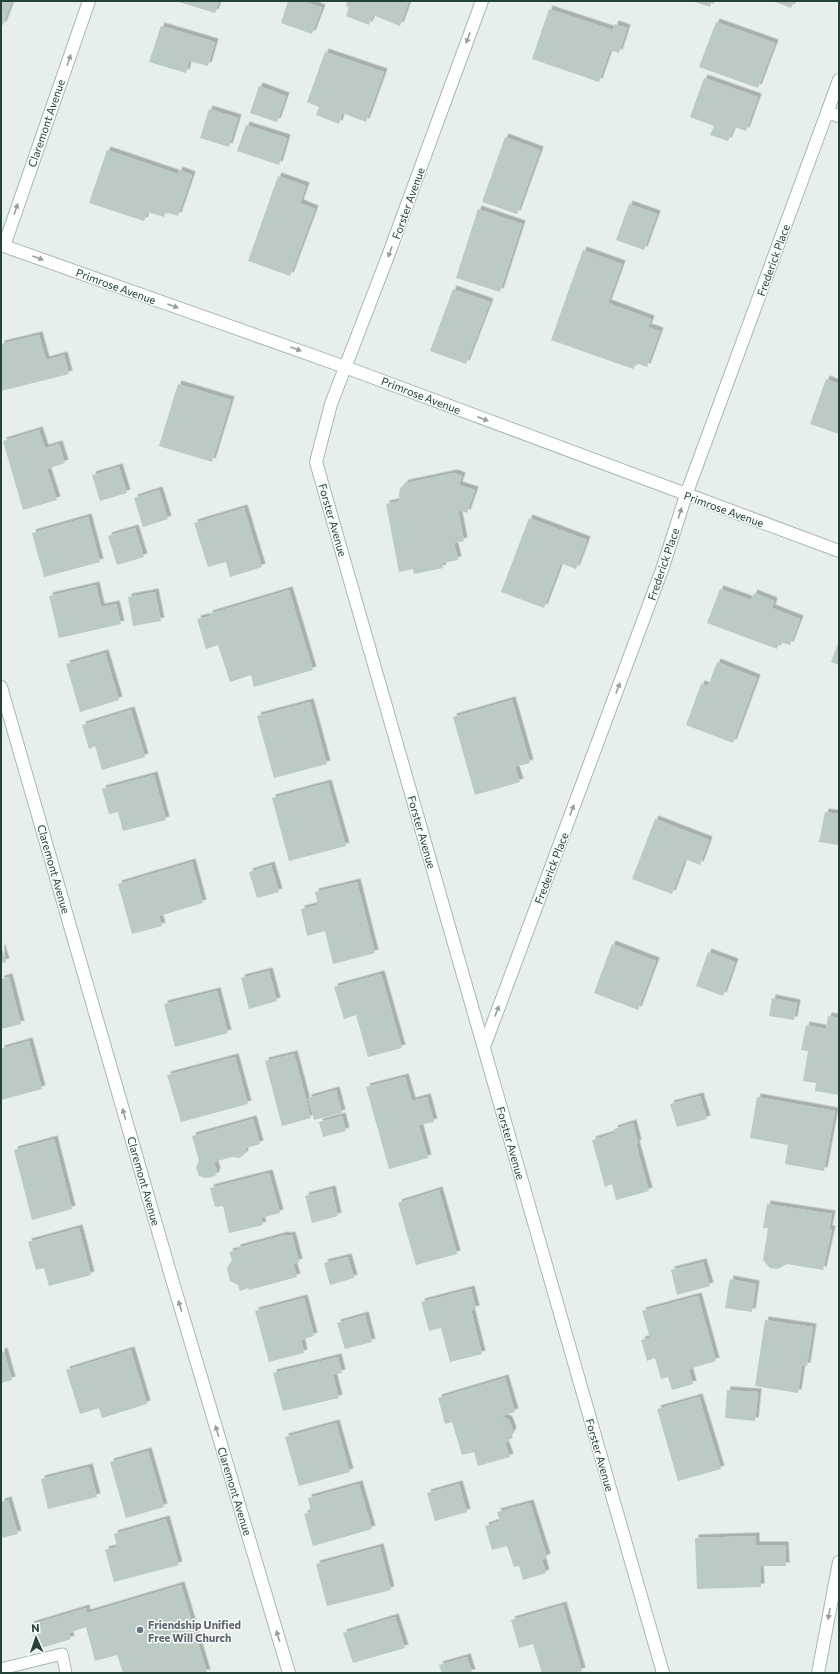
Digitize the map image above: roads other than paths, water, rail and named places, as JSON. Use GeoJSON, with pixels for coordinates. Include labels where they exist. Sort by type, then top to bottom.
{"type":"FeatureCollection","features":[{"type":"Feature","properties":{"kind":"street","name":"Claremont Avenue"},"geometry":{"type":"LineString","coordinates":[[2,245],[89,1]]}},
{"type":"Feature","properties":{"kind":"street","name":"Forster Avenue"},"geometry":{"type":"LineString","coordinates":[[482,1],[331,404],[316,462],[663,1673]]}},
{"type":"Feature","properties":{"kind":"street","name":"Frederick Place"},"geometry":{"type":"LineString","coordinates":[[484,1047],[663,567],[686,495],[839,80]]}},
{"type":"Feature","properties":{"kind":"street"},"geometry":{"type":"LineString","coordinates":[[827,112],[839,116]]}},
{"type":"Feature","properties":{"kind":"street","name":"Primrose Avenue"},"geometry":{"type":"LineString","coordinates":[[2,245],[345,367],[839,551]]}},
{"type":"Feature","properties":{"kind":"street","name":"Claremont Avenue"},"geometry":{"type":"LineString","coordinates":[[1,688],[169,1269],[290,1673]]}},
{"type":"Feature","properties":{"kind":"street"},"geometry":{"type":"LineString","coordinates":[[818,1673],[839,1562]]}},
{"type":"Feature","properties":{"kind":"lane"},"geometry":{"type":"LineString","coordinates":[[1,1670],[62,1654],[66,1673]]}},
{"type":"Feature","properties":{"kind":"place","name":"Friendship Unified Free Will Church"},"geometry":{"type":"Point","coordinates":[140,1630]}}]}
